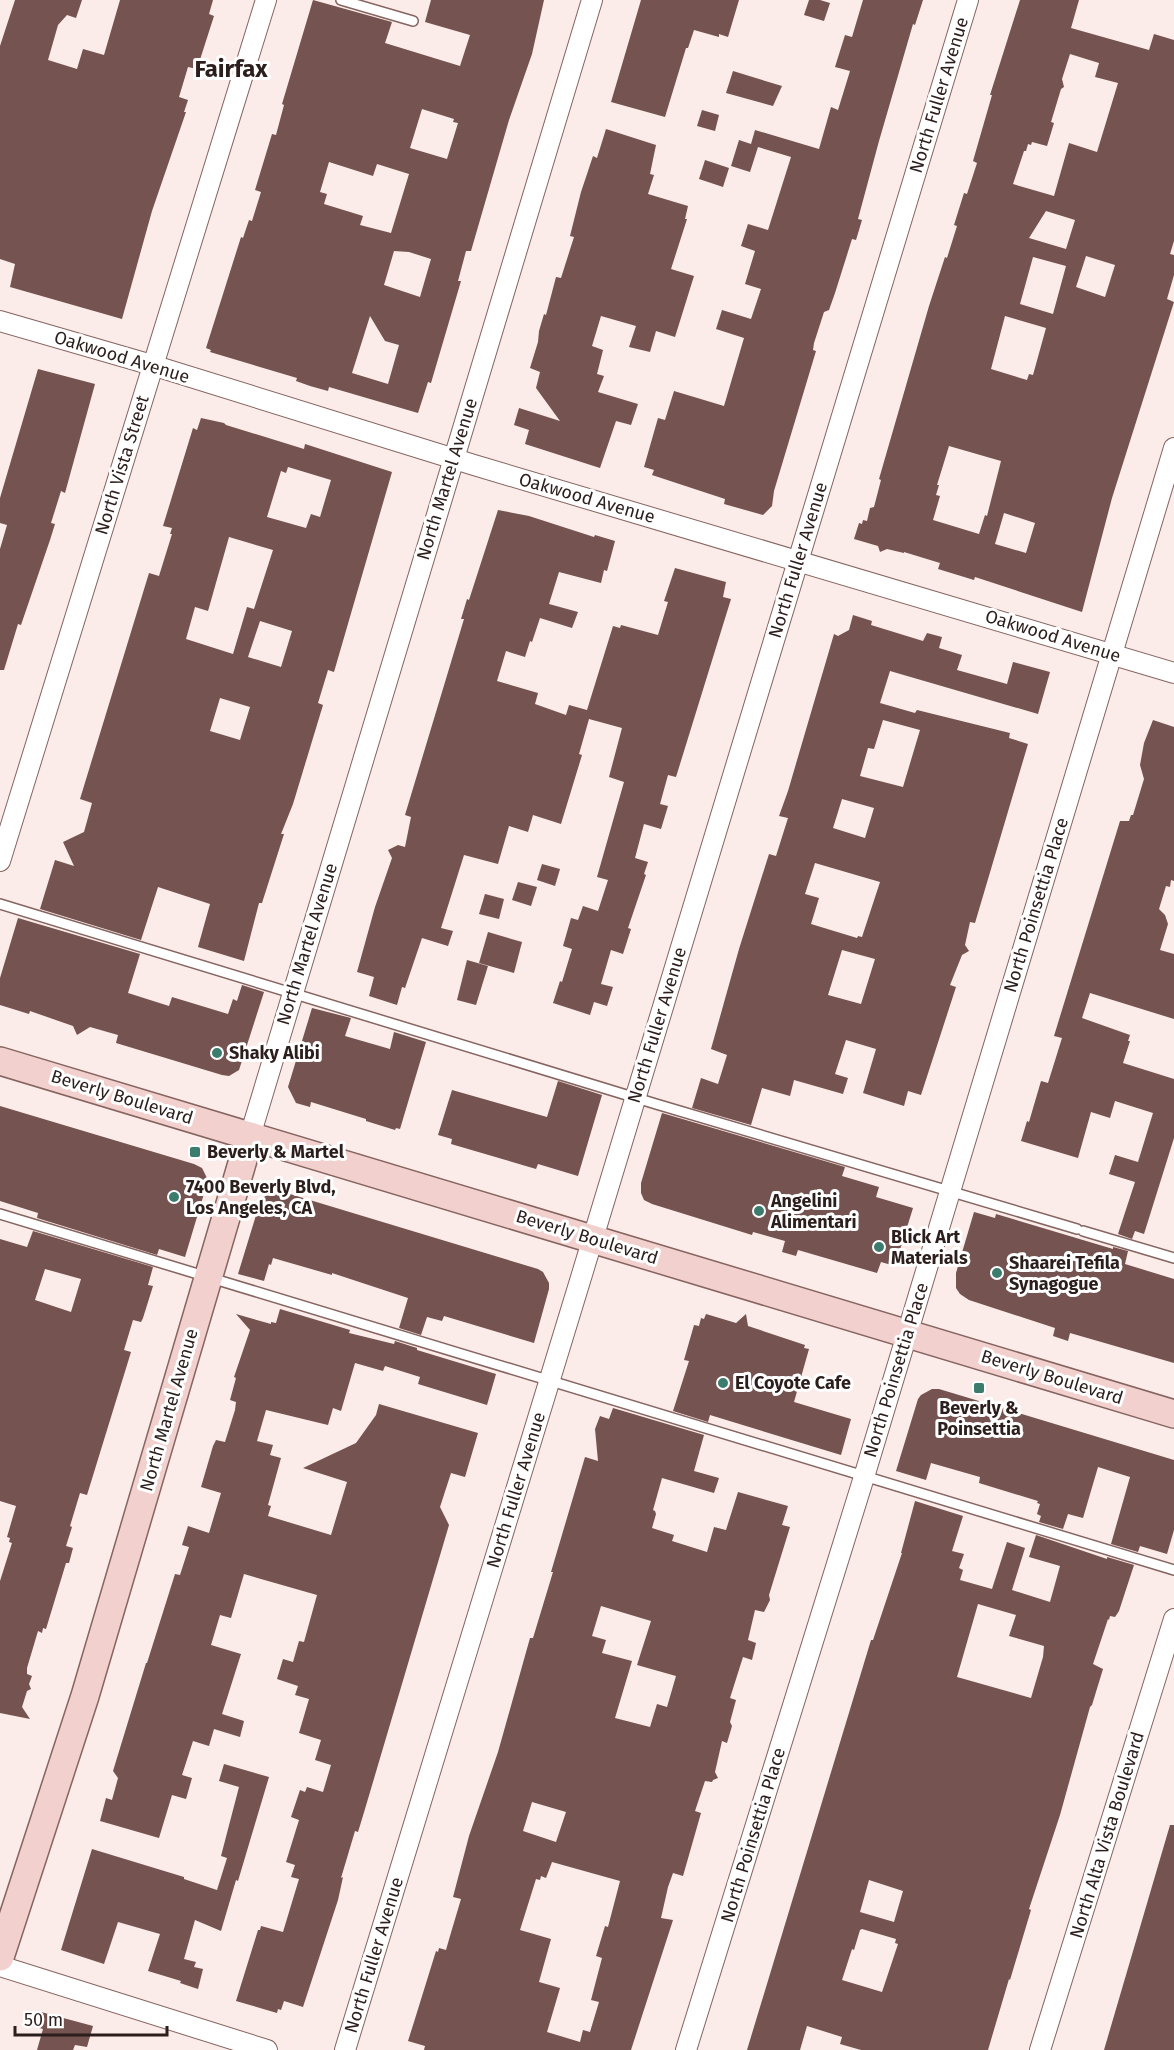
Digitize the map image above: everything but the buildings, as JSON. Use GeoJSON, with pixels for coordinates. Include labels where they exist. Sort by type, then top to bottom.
{"type":"FeatureCollection","features":[{"type":"Feature","properties":{"kind":"main road","name":"Beverly Boulevard"},"geometry":{"type":"LineString","coordinates":[[0,1061],[1174,1414]]}},
{"type":"Feature","properties":{"kind":"main road","name":"North Martel Avenue"},"geometry":{"type":"LineString","coordinates":[[0,1957],[86,1696],[250,1136]]}},
{"type":"Feature","properties":{"kind":"street","name":"North Vista Street"},"geometry":{"type":"LineString","coordinates":[[0,861],[266,0]]}},
{"type":"Feature","properties":{"kind":"street","name":"North Martel Avenue"},"geometry":{"type":"LineString","coordinates":[[250,1136],[592,0]]}},
{"type":"Feature","properties":{"kind":"street","name":"North Fuller Avenue"},"geometry":{"type":"LineString","coordinates":[[345,2050],[968,0]]}},
{"type":"Feature","properties":{"kind":"street","name":"Oakwood Avenue"},"geometry":{"type":"LineString","coordinates":[[0,321],[152,365],[453,459],[1174,673]]}},
{"type":"Feature","properties":{"kind":"street","name":"North Poinsettia Place"},"geometry":{"type":"LineString","coordinates":[[686,2050],[864,1477],[1174,448]]}},
{"type":"Feature","properties":{"kind":"street","name":"North Alta Vista Boulevard"},"geometry":{"type":"LineString","coordinates":[[1040,2050],[1174,1619]]}},
{"type":"Feature","properties":{"kind":"street"},"geometry":{"type":"LineString","coordinates":[[0,1966],[267,2050]]}},
{"type":"Feature","properties":{"kind":"lane"},"geometry":{"type":"LineString","coordinates":[[341,0],[413,21]]}},
{"type":"Feature","properties":{"kind":"lane"},"geometry":{"type":"LineString","coordinates":[[0,904],[635,1098],[1174,1258]]}},
{"type":"Feature","properties":{"kind":"lane"},"geometry":{"type":"LineString","coordinates":[[0,1214],[1174,1570]]}},
{"type":"Feature","properties":{"kind":"place","name":"Shaky Alibi"},"geometry":{"type":"Point","coordinates":[217,1053]}},
{"type":"Feature","properties":{"kind":"place","name":"Beverly & Martel"},"geometry":{"type":"Point","coordinates":[195,1152]}},
{"type":"Feature","properties":{"kind":"place","name":"7400 Beverly Blvd, Los Angeles, CA"},"geometry":{"type":"Point","coordinates":[174,1197]}},
{"type":"Feature","properties":{"kind":"place","name":"Angelini Alimentari"},"geometry":{"type":"Point","coordinates":[759,1211]}},
{"type":"Feature","properties":{"kind":"place","name":"Blick Art Materials"},"geometry":{"type":"Point","coordinates":[879,1247]}},
{"type":"Feature","properties":{"kind":"place","name":"Shaarei Tefila Synagogue"},"geometry":{"type":"Point","coordinates":[997,1273]}},
{"type":"Feature","properties":{"kind":"place","name":"El Coyote Cafe"},"geometry":{"type":"Point","coordinates":[723,1383]}},
{"type":"Feature","properties":{"kind":"place","name":"Beverly & Poinsettia"},"geometry":{"type":"Point","coordinates":[979,1388]}},
{"type":"Feature","properties":{"kind":"district","name":"Fairfax"},"geometry":{"type":"Point","coordinates":[231,69]}}]}
